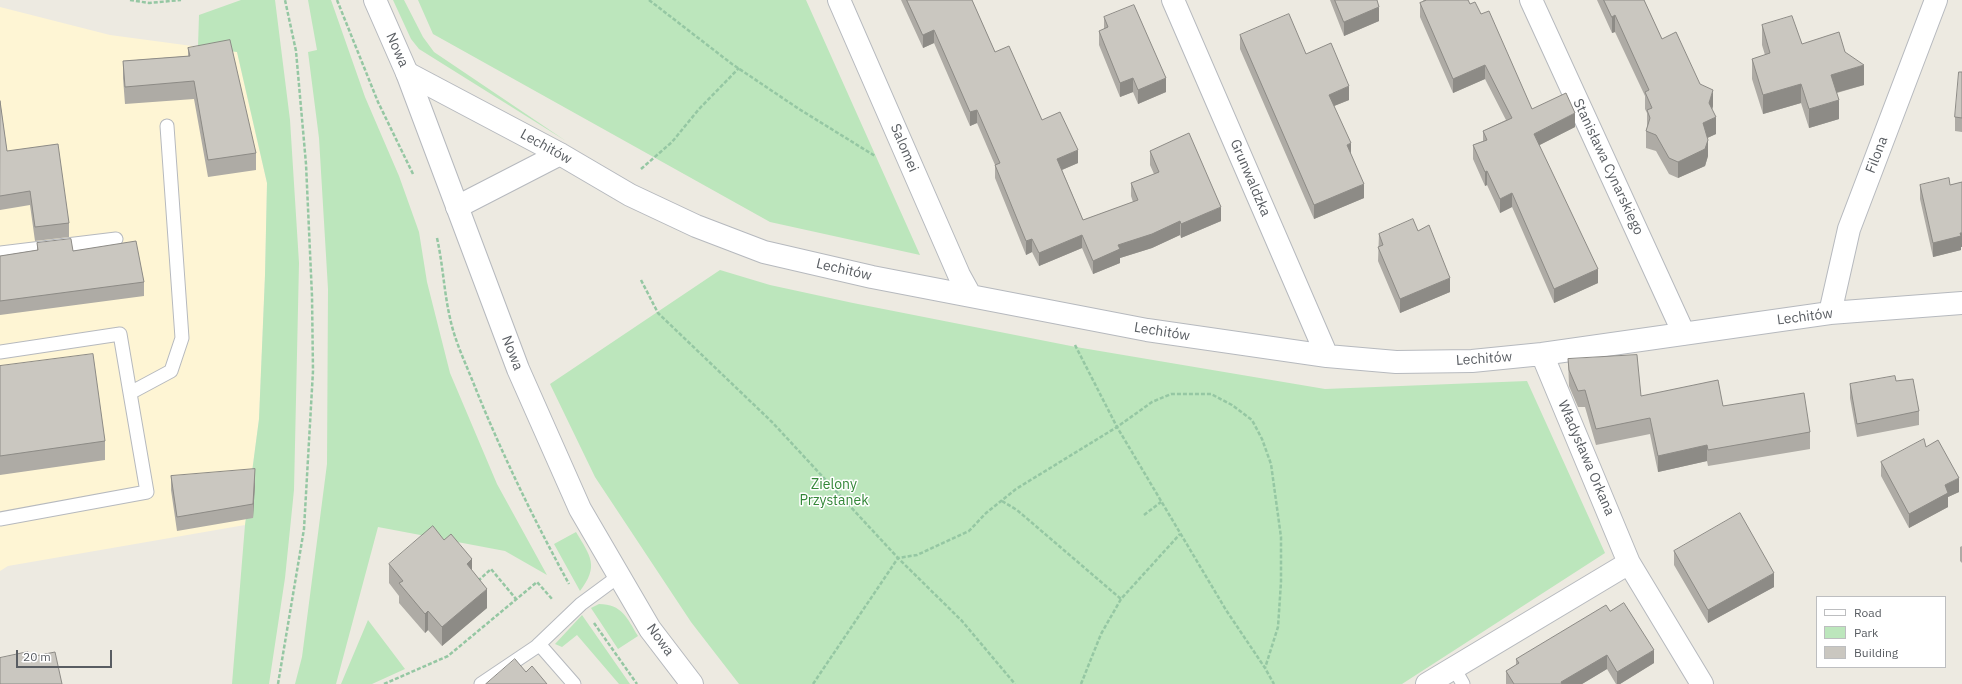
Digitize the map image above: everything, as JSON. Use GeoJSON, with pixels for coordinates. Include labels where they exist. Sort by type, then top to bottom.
{"type":"FeatureCollection","features":[{"type":"Feature","properties":{"kind":"street","name":"Nowa"},"geometry":{"type":"LineString","coordinates":[[375,0],[407,73],[518,369],[580,509],[650,629],[692,684]]}},
{"type":"Feature","properties":{"kind":"street","name":"Salomei"},"geometry":{"type":"LineString","coordinates":[[839,0],[959,275],[970,295]]}},
{"type":"Feature","properties":{"kind":"street","name":"Grunwaldzka"},"geometry":{"type":"LineString","coordinates":[[1173,0],[1327,356]]}},
{"type":"Feature","properties":{"kind":"street","name":"Stanisława Cynarskiego"},"geometry":{"type":"LineString","coordinates":[[1531,0],[1684,334]]}},
{"type":"Feature","properties":{"kind":"street","name":"Filona"},"geometry":{"type":"LineString","coordinates":[[1830,313],[1849,228],[1936,0]]}},
{"type":"Feature","properties":{"kind":"street","name":"Lechitów"},"geometry":{"type":"LineString","coordinates":[[407,73],[560,154],[630,195],[696,226],[764,252],[872,276],[1147,330],[1327,356],[1396,362],[1465,361],[1542,354],[1830,313],[1960,306]]}},
{"type":"Feature","properties":{"kind":"street"},"geometry":{"type":"LineString","coordinates":[[456,207],[560,154]]}},
{"type":"Feature","properties":{"kind":"street","name":"Władysława Orkana"},"geometry":{"type":"LineString","coordinates":[[1542,354],[1629,563],[1702,684]]}},
{"type":"Feature","properties":{"kind":"street"},"geometry":{"type":"LineString","coordinates":[[1427,684],[1458,676],[1629,563]]}},
{"type":"Feature","properties":{"kind":"lane"},"geometry":{"type":"LineString","coordinates":[[130,393],[171,371],[182,338],[167,126]]}},
{"type":"Feature","properties":{"kind":"lane"},"geometry":{"type":"LineString","coordinates":[[0,253],[116,239]]}},
{"type":"Feature","properties":{"kind":"lane"},"geometry":{"type":"LineString","coordinates":[[0,352],[120,334],[147,492],[0,519]]}},
{"type":"Feature","properties":{"kind":"lane"},"geometry":{"type":"LineString","coordinates":[[481,684],[539,644],[581,604],[619,576]]}},
{"type":"Feature","properties":{"kind":"lane"},"geometry":{"type":"LineString","coordinates":[[539,644],[574,684]]}},
{"type":"Feature","properties":{"kind":"path"},"geometry":{"type":"LineString","coordinates":[[130,0],[149,3],[181,0]]}},
{"type":"Feature","properties":{"kind":"path"},"geometry":{"type":"LineString","coordinates":[[278,684],[304,529],[312,371],[312,296],[306,164],[296,50],[285,0]]}},
{"type":"Feature","properties":{"kind":"path"},"geometry":{"type":"LineString","coordinates":[[337,0],[378,102],[416,180]]}},
{"type":"Feature","properties":{"kind":"path"},"geometry":{"type":"LineString","coordinates":[[649,0],[739,68],[799,109],[879,158]]}},
{"type":"Feature","properties":{"kind":"path"},"geometry":{"type":"LineString","coordinates":[[638,172],[672,142],[699,109],[739,68]]}},
{"type":"Feature","properties":{"kind":"path"},"geometry":{"type":"LineString","coordinates":[[436,235],[444,269],[450,319],[468,371],[491,426],[543,535],[574,592],[615,655],[637,684]]}},
{"type":"Feature","properties":{"kind":"path"},"geometry":{"type":"LineString","coordinates":[[641,280],[658,313],[772,422],[898,558],[962,621],[1015,684]]}},
{"type":"Feature","properties":{"kind":"path"},"geometry":{"type":"LineString","coordinates":[[1073,341],[1116,427],[1226,610],[1274,684]]}},
{"type":"Feature","properties":{"kind":"path"},"geometry":{"type":"LineString","coordinates":[[814,684],[898,558],[916,555],[969,531],[986,513],[1016,489],[1116,427],[1152,402],[1171,394],[1188,393],[1211,394],[1252,420],[1262,438],[1271,464],[1281,537],[1278,627],[1265,668]]}},
{"type":"Feature","properties":{"kind":"path"},"geometry":{"type":"LineString","coordinates":[[1002,501],[1017,510],[1121,600]]}},
{"type":"Feature","properties":{"kind":"path"},"geometry":{"type":"LineString","coordinates":[[1144,515],[1161,502]]}},
{"type":"Feature","properties":{"kind":"path"},"geometry":{"type":"LineString","coordinates":[[1081,684],[1101,634],[1121,600],[1180,534]]}},
{"type":"Feature","properties":{"kind":"path"},"geometry":{"type":"LineString","coordinates":[[475,583],[491,569],[516,600]]}},
{"type":"Feature","properties":{"kind":"path"},"geometry":{"type":"LineString","coordinates":[[384,684],[448,656],[537,582],[556,605],[574,592]]}},
{"type":"Feature","properties":{"kind":"shaded area"},"geometry":{"type":"Polygon","coordinates":[[[0,7],[110,35],[237,52],[267,183],[259,419],[245,525],[8,566],[0,571],[0,7]]]}},
{"type":"Feature","properties":{"kind":"green space"},"geometry":{"type":"Polygon","coordinates":[[[241,0],[275,0],[290,120],[299,263],[294,490],[285,578],[269,684],[232,684],[245,525],[259,419],[267,183],[237,52],[198,47],[199,15],[241,0]]]}},
{"type":"Feature","properties":{"kind":"green space"},"geometry":{"type":"Polygon","coordinates":[[[308,0],[331,0],[365,97],[399,176],[419,232],[427,282],[450,373],[497,484],[547,575],[505,551],[378,527],[336,684],[295,684],[302,657],[327,464],[328,289],[319,138],[308,52],[317,50],[308,0]]]}},
{"type":"Feature","properties":{"kind":"green space"},"geometry":{"type":"Polygon","coordinates":[[[393,0],[404,0],[423,37],[434,52],[566,141],[419,49],[411,39],[393,0]]]}},
{"type":"Feature","properties":{"kind":"green space"},"geometry":{"type":"Polygon","coordinates":[[[418,0],[806,0],[920,255],[770,222],[433,34],[418,0]]]}},
{"type":"Feature","properties":{"kind":"green space","name":"Zielony Przystanek"},"geometry":{"type":"Polygon","coordinates":[[[720,270],[770,285],[853,303],[1076,347],[1325,389],[1527,381],[1605,553],[1402,684],[739,684],[691,622],[595,477],[550,384],[720,270]]]}},
{"type":"Feature","properties":{"kind":"green space"},"geometry":{"type":"Polygon","coordinates":[[[576,532],[586,548],[591,562],[590,575],[580,591],[554,544],[576,532]]]}},
{"type":"Feature","properties":{"kind":"green space"},"geometry":{"type":"Polygon","coordinates":[[[599,604],[613,606],[619,609],[627,618],[638,636],[618,649],[591,608],[599,604]]]}},
{"type":"Feature","properties":{"kind":"green space"},"geometry":{"type":"Polygon","coordinates":[[[582,615],[630,684],[619,684],[577,635],[562,647],[555,644],[582,615]]]}},
{"type":"Feature","properties":{"kind":"green space"},"geometry":{"type":"Polygon","coordinates":[[[368,620],[405,669],[372,684],[341,684],[368,620]]]}},
{"type":"Feature","properties":{"kind":"building"},"geometry":{"type":"Polygon","coordinates":[[[907,0],[972,0],[995,52],[1009,46],[1042,120],[1060,112],[1078,150],[1057,159],[1083,220],[1138,200],[1131,183],[1159,172],[1150,151],[1189,133],[1221,207],[1181,224],[1180,221],[1152,234],[1118,245],[1120,249],[1093,261],[1082,235],[1039,253],[1032,239],[1026,241],[995,165],[1000,163],[977,110],[970,112],[934,30],[923,35],[907,0]]]}},
{"type":"Feature","properties":{"kind":"building"},"geometry":{"type":"Polygon","coordinates":[[[1335,0],[1377,0],[1379,7],[1344,22],[1335,0]]]}},
{"type":"Feature","properties":{"kind":"building"},"geometry":{"type":"Polygon","coordinates":[[[1427,0],[1468,0],[1470,4],[1475,2],[1481,14],[1489,11],[1532,109],[1566,93],[1575,113],[1534,134],[1598,269],[1554,289],[1512,193],[1500,199],[1487,171],[1485,172],[1473,145],[1487,140],[1483,131],[1512,118],[1485,65],[1453,79],[1420,3],[1427,0]]]}},
{"type":"Feature","properties":{"kind":"building"},"geometry":{"type":"Polygon","coordinates":[[[1604,0],[1644,0],[1662,39],[1676,32],[1700,84],[1713,90],[1709,103],[1716,117],[1703,123],[1708,140],[1705,149],[1678,162],[1669,158],[1656,135],[1646,131],[1650,118],[1647,110],[1652,108],[1645,92],[1649,90],[1615,15],[1612,17],[1604,0]]]}},
{"type":"Feature","properties":{"kind":"building"},"geometry":{"type":"Polygon","coordinates":[[[1134,5],[1166,78],[1138,90],[1133,78],[1120,83],[1099,31],[1108,27],[1104,17],[1134,5]]]}},
{"type":"Feature","properties":{"kind":"building"},"geometry":{"type":"Polygon","coordinates":[[[1289,14],[1306,54],[1331,43],[1349,86],[1329,95],[1351,143],[1347,145],[1364,184],[1314,205],[1240,35],[1289,14]]]}},
{"type":"Feature","properties":{"kind":"building"},"geometry":{"type":"Polygon","coordinates":[[[1792,16],[1802,44],[1839,32],[1845,52],[1864,65],[1831,75],[1839,100],[1809,109],[1801,84],[1763,95],[1752,59],[1770,53],[1762,25],[1792,16]]]}},
{"type":"Feature","properties":{"kind":"building"},"geometry":{"type":"Polygon","coordinates":[[[230,40],[256,153],[208,160],[194,81],[125,87],[123,61],[190,56],[188,48],[230,40]]]}},
{"type":"Feature","properties":{"kind":"building"},"geometry":{"type":"Polygon","coordinates":[[[1959,72],[1962,72],[1962,118],[1955,117],[1959,72]]]}},
{"type":"Feature","properties":{"kind":"building"},"geometry":{"type":"Polygon","coordinates":[[[0,101],[7,151],[58,144],[69,223],[35,227],[30,191],[0,196],[0,101]]]}},
{"type":"Feature","properties":{"kind":"building"},"geometry":{"type":"Polygon","coordinates":[[[1949,178],[1950,185],[1962,182],[1962,233],[1960,233],[1961,236],[1933,243],[1920,185],[1949,178]]]}},
{"type":"Feature","properties":{"kind":"building"},"geometry":{"type":"Polygon","coordinates":[[[1413,219],[1418,231],[1429,225],[1450,278],[1400,299],[1378,247],[1383,245],[1379,234],[1413,219]]]}},
{"type":"Feature","properties":{"kind":"building"},"geometry":{"type":"Polygon","coordinates":[[[71,239],[73,251],[136,241],[144,282],[0,301],[0,256],[38,250],[37,243],[71,239]]]}},
{"type":"Feature","properties":{"kind":"building"},"geometry":{"type":"Polygon","coordinates":[[[93,354],[105,441],[0,456],[0,366],[93,354]]]}},
{"type":"Feature","properties":{"kind":"building"},"geometry":{"type":"Polygon","coordinates":[[[1637,355],[1641,396],[1718,380],[1723,406],[1804,393],[1810,432],[1708,450],[1707,445],[1658,456],[1650,418],[1596,429],[1585,390],[1578,391],[1569,370],[1568,359],[1637,355]]]}},
{"type":"Feature","properties":{"kind":"building"},"geometry":{"type":"Polygon","coordinates":[[[1895,376],[1896,381],[1913,379],[1919,411],[1857,424],[1850,384],[1895,376]]]}},
{"type":"Feature","properties":{"kind":"building"},"geometry":{"type":"Polygon","coordinates":[[[1924,439],[1926,447],[1938,440],[1959,478],[1945,485],[1948,493],[1909,514],[1881,462],[1924,439]]]}},
{"type":"Feature","properties":{"kind":"building"},"geometry":{"type":"Polygon","coordinates":[[[255,469],[253,504],[177,517],[171,476],[255,469]]]}},
{"type":"Feature","properties":{"kind":"building"},"geometry":{"type":"Polygon","coordinates":[[[1740,513],[1774,573],[1708,610],[1674,551],[1740,513]]]}},
{"type":"Feature","properties":{"kind":"building"},"geometry":{"type":"Polygon","coordinates":[[[433,526],[444,540],[451,534],[472,559],[467,564],[487,589],[442,627],[428,611],[425,614],[399,583],[403,581],[389,564],[433,526]]]}},
{"type":"Feature","properties":{"kind":"building"},"geometry":{"type":"Polygon","coordinates":[[[1624,603],[1654,650],[1617,672],[1607,655],[1561,682],[1562,684],[1514,684],[1506,671],[1519,663],[1516,659],[1606,605],[1610,611],[1624,603]]]}},
{"type":"Feature","properties":{"kind":"building"},"geometry":{"type":"Polygon","coordinates":[[[28,652],[30,657],[55,652],[62,684],[0,684],[0,658],[28,652]]]}},
{"type":"Feature","properties":{"kind":"building"},"geometry":{"type":"Polygon","coordinates":[[[515,659],[526,672],[532,666],[547,684],[486,684],[515,659]]]}}]}
